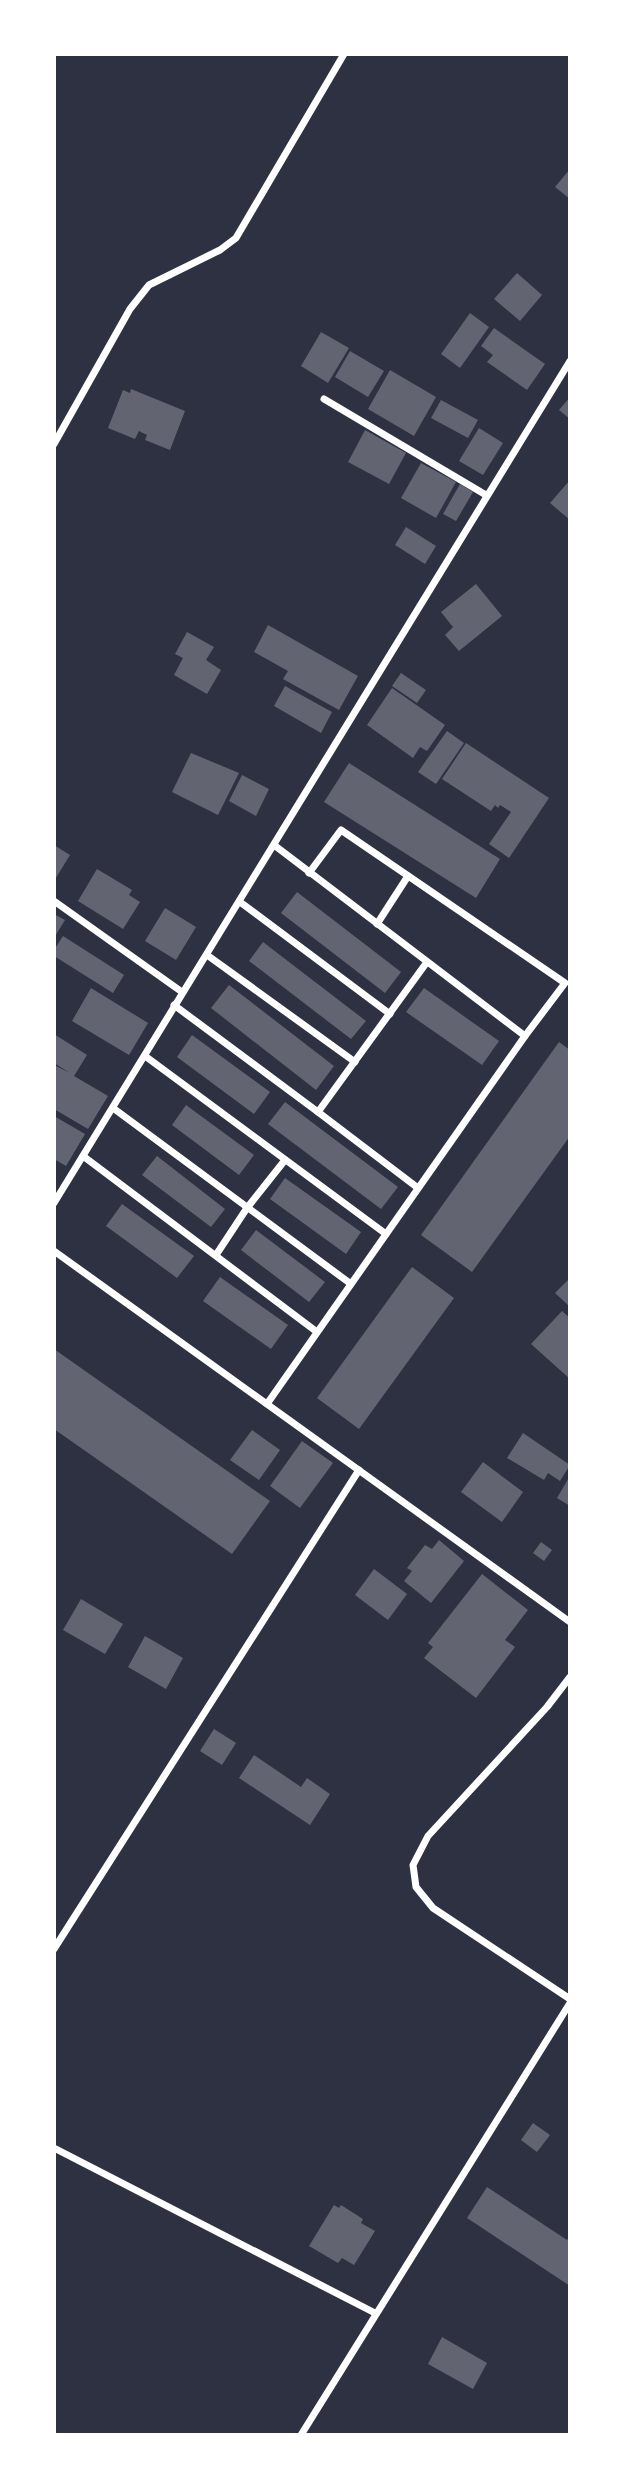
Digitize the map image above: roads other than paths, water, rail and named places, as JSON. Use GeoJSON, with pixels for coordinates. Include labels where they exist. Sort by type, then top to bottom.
{"type":"FeatureCollection","features":[{"type":"Feature","properties":{"kind":"street"},"geometry":{"type":"LineString","coordinates":[[54,444],[130,309],[149,285],[220,250],[236,238],[344,54]]}},
{"type":"Feature","properties":{"kind":"street"},"geometry":{"type":"LineString","coordinates":[[54,1203],[570,361]]}},
{"type":"Feature","properties":{"kind":"street"},"geometry":{"type":"LineString","coordinates":[[324,399],[486,495]]}},
{"type":"Feature","properties":{"kind":"street"},"geometry":{"type":"LineString","coordinates":[[267,1404],[565,983],[341,830],[309,873]]}},
{"type":"Feature","properties":{"kind":"street"},"geometry":{"type":"LineString","coordinates":[[274,845],[525,1037]]}},
{"type":"Feature","properties":{"kind":"street"},"geometry":{"type":"LineString","coordinates":[[377,923],[408,876]]}},
{"type":"Feature","properties":{"kind":"street"},"geometry":{"type":"LineString","coordinates":[[54,901],[182,992]]}},
{"type":"Feature","properties":{"kind":"street"},"geometry":{"type":"LineString","coordinates":[[240,902],[390,1014]]}},
{"type":"Feature","properties":{"kind":"street"},"geometry":{"type":"LineString","coordinates":[[207,955],[355,1062]]}},
{"type":"Feature","properties":{"kind":"street"},"geometry":{"type":"LineString","coordinates":[[318,1112],[427,962]]}},
{"type":"Feature","properties":{"kind":"street"},"geometry":{"type":"LineString","coordinates":[[174,1005],[418,1188]]}},
{"type":"Feature","properties":{"kind":"street"},"geometry":{"type":"LineString","coordinates":[[145,1056],[386,1234]]}},
{"type":"Feature","properties":{"kind":"street"},"geometry":{"type":"LineString","coordinates":[[113,1108],[351,1284]]}},
{"type":"Feature","properties":{"kind":"street"},"geometry":{"type":"LineString","coordinates":[[83,1156],[317,1332]]}},
{"type":"Feature","properties":{"kind":"street"},"geometry":{"type":"LineString","coordinates":[[216,1255],[247,1208],[285,1160]]}},
{"type":"Feature","properties":{"kind":"street"},"geometry":{"type":"LineString","coordinates":[[54,1181],[64,1188]]}},
{"type":"Feature","properties":{"kind":"street"},"geometry":{"type":"LineString","coordinates":[[54,1251],[570,1622]]}},
{"type":"Feature","properties":{"kind":"street"},"geometry":{"type":"LineString","coordinates":[[54,1949],[359,1471]]}},
{"type":"Feature","properties":{"kind":"street"},"geometry":{"type":"LineString","coordinates":[[301,2435],[570,2001],[433,1908],[416,1887],[414,1865],[428,1836],[547,1707],[570,1677]]}},
{"type":"Feature","properties":{"kind":"street"},"geometry":{"type":"LineString","coordinates":[[54,2148],[375,2313]]}}]}
